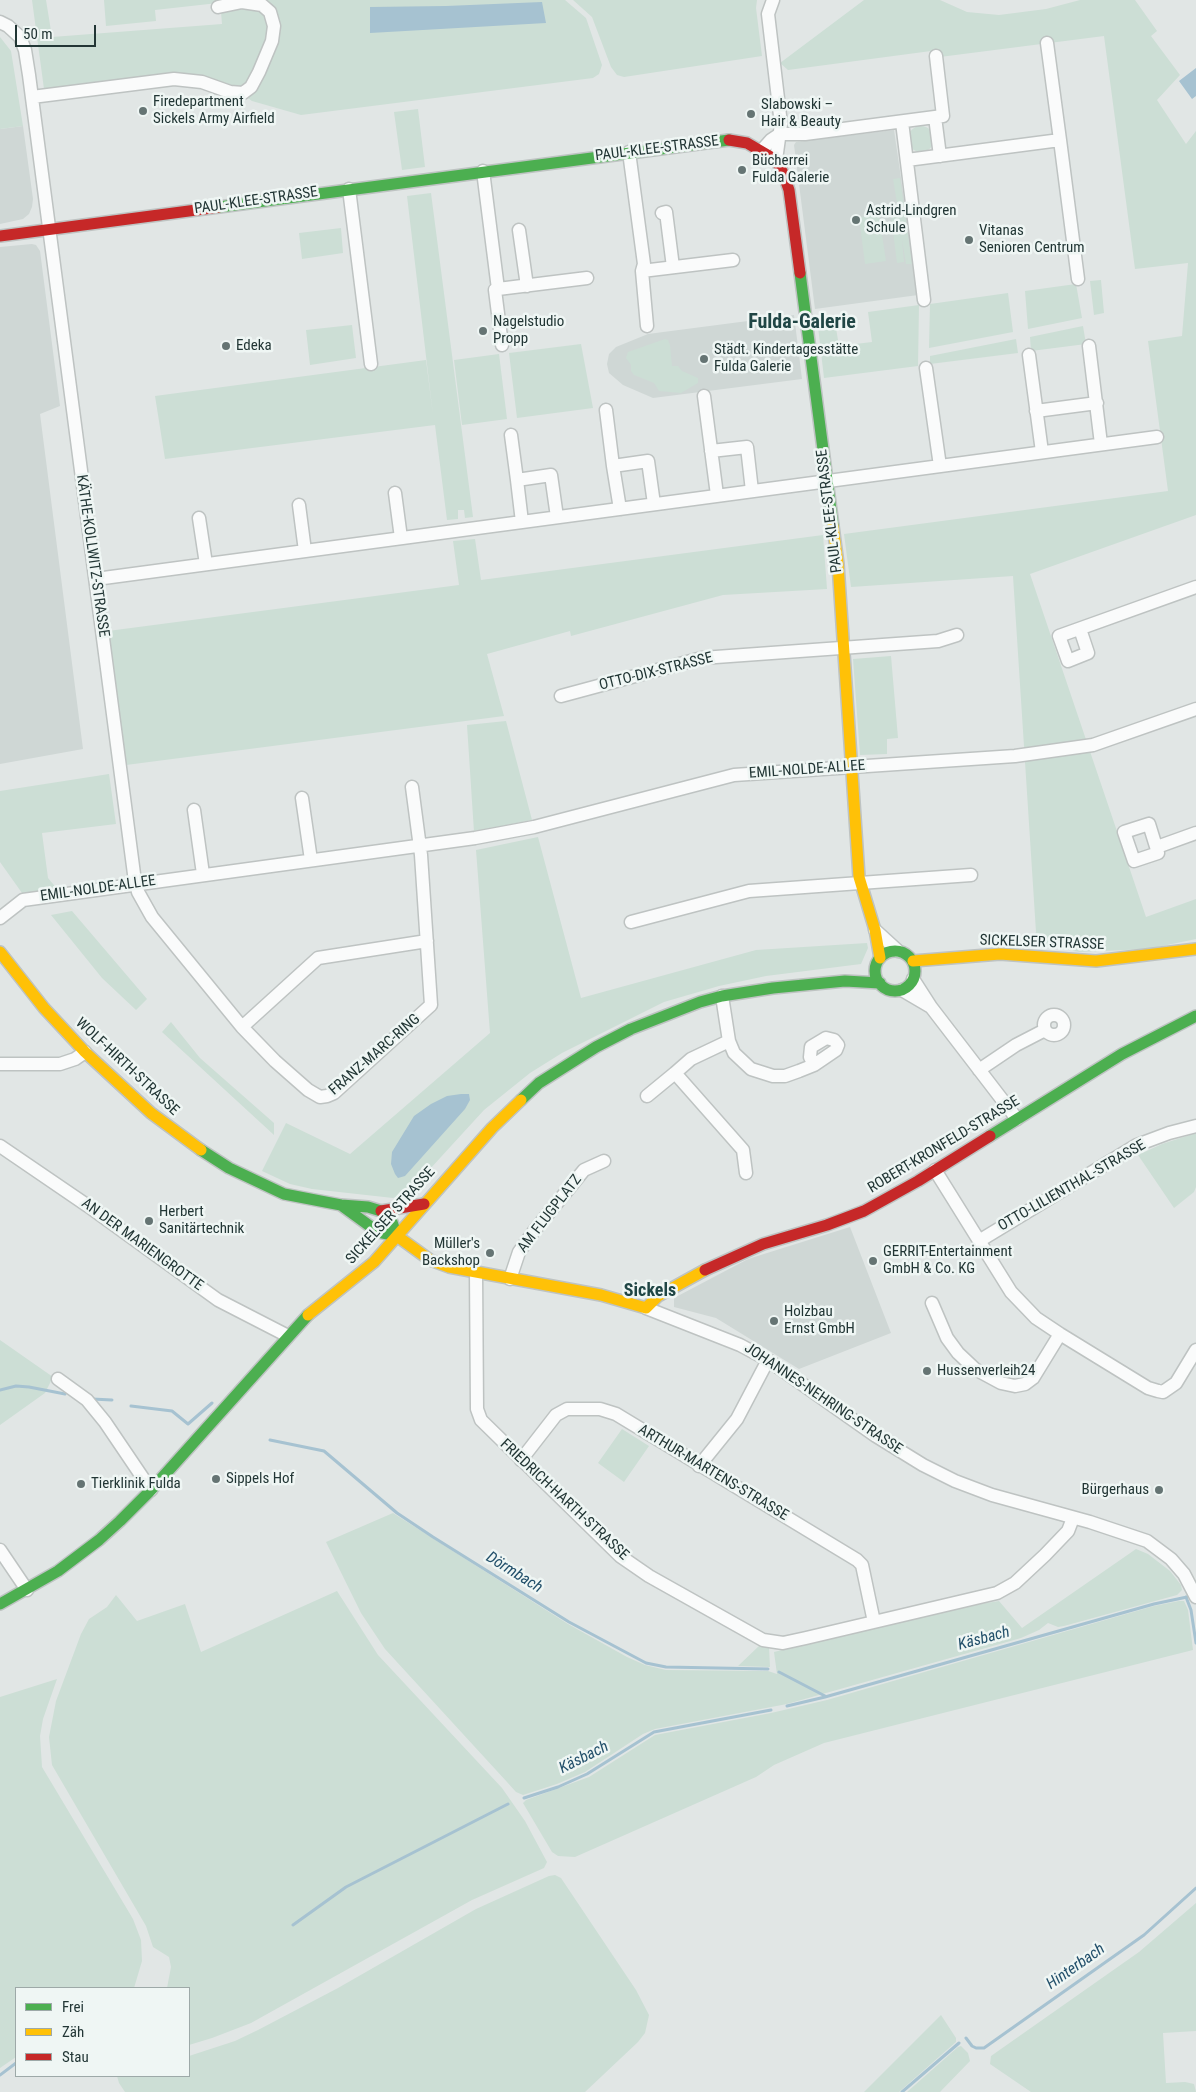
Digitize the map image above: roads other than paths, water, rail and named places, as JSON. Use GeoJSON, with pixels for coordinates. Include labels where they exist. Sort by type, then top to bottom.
{"type":"FeatureCollection","features":[{"type":"Feature","properties":{"kind":"street"},"geometry":{"type":"LineString","coordinates":[[773,0],[768,14],[781,124],[776,160]]}},
{"type":"Feature","properties":{"kind":"street"},"geometry":{"type":"LineString","coordinates":[[32,97],[174,79],[202,82],[230,92],[243,93],[251,87],[272,41],[274,26],[270,12],[262,5],[242,2],[218,7]]}},
{"type":"Feature","properties":{"kind":"street","name":"KÄTHE-KOLLWITZ-STRASSE"},"geometry":{"type":"LineString","coordinates":[[0,22],[8,26],[20,37],[25,50],[136,884]]}},
{"type":"Feature","properties":{"kind":"street"},"geometry":{"type":"LineString","coordinates":[[1047,43],[1078,279]]}},
{"type":"Feature","properties":{"kind":"street"},"geometry":{"type":"LineString","coordinates":[[762,150],[780,134],[805,134],[943,116],[936,56]]}},
{"type":"Feature","properties":{"kind":"street"},"geometry":{"type":"LineString","coordinates":[[935,117],[940,156]]}},
{"type":"Feature","properties":{"kind":"street"},"geometry":{"type":"LineString","coordinates":[[902,122],[924,300]]}},
{"type":"Feature","properties":{"kind":"street","name":"PAUL-KLEE-STRASSE"},"geometry":{"type":"LineString","coordinates":[[0,236],[719,140],[746,143],[762,150],[776,160],[789,190],[828,481],[838,564],[850,767],[860,884],[875,930],[878,960]]}},
{"type":"Feature","properties":{"kind":"street"},"geometry":{"type":"LineString","coordinates":[[907,160],[1060,140]]}},
{"type":"Feature","properties":{"kind":"street"},"geometry":{"type":"LineString","coordinates":[[629,152],[644,264],[642,271],[647,326]]}},
{"type":"Feature","properties":{"kind":"street"},"geometry":{"type":"LineString","coordinates":[[483,171],[498,289],[495,290],[502,345]]}},
{"type":"Feature","properties":{"kind":"street"},"geometry":{"type":"LineString","coordinates":[[349,189],[371,364]]}},
{"type":"Feature","properties":{"kind":"street"},"geometry":{"type":"LineString","coordinates":[[662,213],[666,212],[673,267]]}},
{"type":"Feature","properties":{"kind":"street"},"geometry":{"type":"LineString","coordinates":[[520,230],[527,286]]}},
{"type":"Feature","properties":{"kind":"street"},"geometry":{"type":"LineString","coordinates":[[642,271],[733,260]]}},
{"type":"Feature","properties":{"kind":"street"},"geometry":{"type":"LineString","coordinates":[[498,289],[587,278]]}},
{"type":"Feature","properties":{"kind":"street"},"geometry":{"type":"LineString","coordinates":[[1089,346],[1101,444]]}},
{"type":"Feature","properties":{"kind":"street"},"geometry":{"type":"LineString","coordinates":[[1029,354],[1042,452]]}},
{"type":"Feature","properties":{"kind":"street"},"geometry":{"type":"LineString","coordinates":[[926,368],[940,466]]}},
{"type":"Feature","properties":{"kind":"street"},"geometry":{"type":"LineString","coordinates":[[704,396],[717,495]]}},
{"type":"Feature","properties":{"kind":"street"},"geometry":{"type":"LineString","coordinates":[[1036,411],[1096,404]]}},
{"type":"Feature","properties":{"kind":"street"},"geometry":{"type":"LineString","coordinates":[[606,410],[620,509]]}},
{"type":"Feature","properties":{"kind":"street"},"geometry":{"type":"LineString","coordinates":[[512,435],[522,522]]}},
{"type":"Feature","properties":{"kind":"street"},"geometry":{"type":"LineString","coordinates":[[96,579],[1157,437]]}},
{"type":"Feature","properties":{"kind":"street"},"geometry":{"type":"LineString","coordinates":[[711,451],[747,447],[752,490]]}},
{"type":"Feature","properties":{"kind":"street"},"geometry":{"type":"LineString","coordinates":[[613,466],[648,461],[654,504]]}},
{"type":"Feature","properties":{"kind":"street"},"geometry":{"type":"LineString","coordinates":[[517,480],[551,475],[557,517]]}},
{"type":"Feature","properties":{"kind":"street"},"geometry":{"type":"LineString","coordinates":[[395,493],[401,538]]}},
{"type":"Feature","properties":{"kind":"street"},"geometry":{"type":"LineString","coordinates":[[299,505],[305,551]]}},
{"type":"Feature","properties":{"kind":"street"},"geometry":{"type":"LineString","coordinates":[[200,518],[206,564]]}},
{"type":"Feature","properties":{"kind":"street"},"geometry":{"type":"LineString","coordinates":[[1080,629],[1196,587]]}},
{"type":"Feature","properties":{"kind":"street","name":"OTTO-DIX-STRASSE"},"geometry":{"type":"LineString","coordinates":[[560,696],[702,658],[938,641],[958,635]]}},
{"type":"Feature","properties":{"kind":"street","name":"EMIL-NOLDE-ALLEE"},"geometry":{"type":"LineString","coordinates":[[0,918],[23,900],[475,838],[534,827],[722,777],[1016,756],[1093,745],[1196,709]]}},
{"type":"Feature","properties":{"kind":"street"},"geometry":{"type":"LineString","coordinates":[[412,787],[420,846]]}},
{"type":"Feature","properties":{"kind":"street"},"geometry":{"type":"LineString","coordinates":[[302,798],[311,860]]}},
{"type":"Feature","properties":{"kind":"street"},"geometry":{"type":"LineString","coordinates":[[194,810],[203,874]]}},
{"type":"Feature","properties":{"kind":"street"},"geometry":{"type":"LineString","coordinates":[[1157,847],[1196,833]]}},
{"type":"Feature","properties":{"kind":"street","name":"FRANZ-MARC-RING"},"geometry":{"type":"LineString","coordinates":[[136,884],[138,892],[152,918],[242,1027],[275,1061],[308,1090],[320,1097],[334,1093],[431,1005],[420,846]]}},
{"type":"Feature","properties":{"kind":"street"},"geometry":{"type":"LineString","coordinates":[[631,922],[749,891],[971,875]]}},
{"type":"Feature","properties":{"kind":"street","name":"PAUL-KLEE-STRASSE"},"geometry":{"type":"LineString","coordinates":[[875,930],[898,951]]}},
{"type":"Feature","properties":{"kind":"street"},"geometry":{"type":"LineString","coordinates":[[242,1027],[318,958],[427,941]]}},
{"type":"Feature","properties":{"kind":"street","name":"SICKELSER STRASSE"},"geometry":{"type":"LineString","coordinates":[[913,961],[1000,954],[1096,961],[1196,949]]}},
{"type":"Feature","properties":{"kind":"street"},"geometry":{"type":"LineString","coordinates":[[930,1007],[902,990],[892,990],[880,984],[876,975],[878,960],[886,953],[898,951],[904,952],[913,961],[914,976],[930,1007],[1017,1119]]}},
{"type":"Feature","properties":{"kind":"street","name":"WOLF-HIRTH-STRASSE"},"geometry":{"type":"LineString","coordinates":[[0,952],[44,1008],[85,1052],[159,1119],[229,1168],[254,1182],[284,1194],[341,1204],[361,1205],[381,1211]]}},
{"type":"Feature","properties":{"kind":"street","name":"SICKELSER STRASSE"},"geometry":{"type":"LineString","coordinates":[[914,976],[946,958]]}},
{"type":"Feature","properties":{"kind":"street","name":"SICKELSER STRASSE"},"geometry":{"type":"LineString","coordinates":[[845,981],[878,960]]}},
{"type":"Feature","properties":{"kind":"street"},"geometry":{"type":"LineString","coordinates":[[902,990],[914,976]]}},
{"type":"Feature","properties":{"kind":"street","name":"SICKELSER STRASSE"},"geometry":{"type":"LineString","coordinates":[[0,1604],[58,1571],[99,1540],[151,1490],[312,1310],[374,1262],[492,1128],[539,1083],[596,1047],[631,1029],[666,1014],[722,996],[772,988],[845,981],[880,984]]}},
{"type":"Feature","properties":{"kind":"street"},"geometry":{"type":"LineString","coordinates":[[722,996],[729,1041],[740,1060],[751,1069],[761,1074],[785,1076],[814,1065]]}},
{"type":"Feature","properties":{"kind":"street","name":"ROBERT-KRONFELD-STRASSE"},"geometry":{"type":"LineString","coordinates":[[646,1308],[658,1296],[720,1262],[763,1244],[827,1225],[864,1211],[935,1170],[1122,1054],[1196,1016]]}},
{"type":"Feature","properties":{"kind":"street"},"geometry":{"type":"LineString","coordinates":[[979,1070],[1016,1045],[1045,1030]]}},
{"type":"Feature","properties":{"kind":"street"},"geometry":{"type":"LineString","coordinates":[[647,1096],[691,1059],[729,1041]]}},
{"type":"Feature","properties":{"kind":"street"},"geometry":{"type":"LineString","coordinates":[[0,1064],[60,1064],[75,1059],[85,1052]]}},
{"type":"Feature","properties":{"kind":"street"},"geometry":{"type":"LineString","coordinates":[[675,1073],[743,1150],[746,1173]]}},
{"type":"Feature","properties":{"kind":"street","name":"OTTO-LILIENTHAL-STRASSE"},"geometry":{"type":"LineString","coordinates":[[979,1241],[1137,1145],[1169,1133],[1196,1126]]}},
{"type":"Feature","properties":{"kind":"street","name":"AN DER MARIENGROTTE"},"geometry":{"type":"LineString","coordinates":[[0,1146],[88,1206],[218,1300],[288,1336]]}},
{"type":"Feature","properties":{"kind":"street","name":"AM FLUGPLATZ"},"geometry":{"type":"LineString","coordinates":[[510,1279],[519,1252],[534,1231],[584,1170],[604,1161]]}},
{"type":"Feature","properties":{"kind":"street"},"geometry":{"type":"LineString","coordinates":[[935,1170],[1011,1292],[1036,1318],[1148,1388],[1158,1392],[1168,1390],[1176,1383],[1196,1350]]}},
{"type":"Feature","properties":{"kind":"street","name":"WOLF-HIRTH-STRASSE"},"geometry":{"type":"LineString","coordinates":[[341,1204],[378,1232],[397,1236]]}},
{"type":"Feature","properties":{"kind":"street"},"geometry":{"type":"LineString","coordinates":[[381,1211],[424,1204]]}},
{"type":"Feature","properties":{"kind":"street"},"geometry":{"type":"LineString","coordinates":[[381,1211],[392,1222],[397,1236]]}},
{"type":"Feature","properties":{"kind":"street","name":"JOHANNES-NEHRING-STRASSE"},"geometry":{"type":"LineString","coordinates":[[397,1236],[430,1260],[448,1267],[619,1299],[740,1344],[768,1360],[876,1436],[923,1465],[955,1481],[992,1496],[1131,1534],[1153,1545],[1171,1560],[1188,1580],[1196,1597]]}},
{"type":"Feature","properties":{"kind":"street","name":"FRIEDRICH-HARTH-STRASSE"},"geometry":{"type":"LineString","coordinates":[[476,1272],[477,1410],[481,1420],[620,1556],[649,1576],[764,1640],[783,1643],[978,1598],[1006,1588],[1045,1555],[1068,1531],[1073,1518]]}},
{"type":"Feature","properties":{"kind":"street"},"geometry":{"type":"LineString","coordinates":[[932,1303],[947,1338],[958,1353],[976,1369],[1001,1383],[1015,1386],[1026,1384],[1033,1378],[1060,1334]]}},
{"type":"Feature","properties":{"kind":"street"},"geometry":{"type":"LineString","coordinates":[[699,1466],[737,1419],[768,1360]]}},
{"type":"Feature","properties":{"kind":"street"},"geometry":{"type":"LineString","coordinates":[[58,1378],[87,1400],[105,1422],[151,1490]]}},
{"type":"Feature","properties":{"kind":"street","name":"ARTHUR-MARTENS-STRASSE"},"geometry":{"type":"LineString","coordinates":[[521,1460],[556,1415],[567,1408],[600,1408],[616,1414],[857,1560],[862,1565],[874,1622]]}},
{"type":"Feature","properties":{"kind":"street"},"geometry":{"type":"LineString","coordinates":[[0,1550],[27,1590]]}},
{"type":"Feature","properties":{"kind":"water"},"geometry":{"type":"Polygon","coordinates":[[[542,2],[546,23],[370,33],[370,7],[542,2]]]}},
{"type":"Feature","properties":{"kind":"water"},"geometry":{"type":"Polygon","coordinates":[[[1196,68],[1196,96],[1192,99],[1179,81],[1196,68]]]}},
{"type":"Feature","properties":{"kind":"water"},"geometry":{"type":"Polygon","coordinates":[[[469,1094],[470,1100],[465,1109],[405,1176],[398,1178],[391,1164],[392,1152],[414,1116],[447,1096],[469,1094]]]}},
{"type":"Feature","properties":{"kind":"waterway","name":"Dörmbach"},"geometry":{"type":"LineString","coordinates":[[0,1390],[16,1386],[65,1394]]}},
{"type":"Feature","properties":{"kind":"waterway","name":"Dörmbach"},"geometry":{"type":"LineString","coordinates":[[92,1399],[112,1400]]}},
{"type":"Feature","properties":{"kind":"waterway","name":"Dörmbach"},"geometry":{"type":"LineString","coordinates":[[131,1406],[172,1411],[188,1424],[212,1403]]}},
{"type":"Feature","properties":{"kind":"waterway","name":"Dörmbach"},"geometry":{"type":"LineString","coordinates":[[270,1440],[324,1451],[397,1513],[433,1537],[569,1622],[646,1663],[666,1667],[768,1669]]}},
{"type":"Feature","properties":{"kind":"waterway"},"geometry":{"type":"LineString","coordinates":[[1186,1597],[1191,1610],[1196,1643]]}},
{"type":"Feature","properties":{"kind":"waterway","name":"Käsbach"},"geometry":{"type":"LineString","coordinates":[[787,1706],[825,1697],[1154,1604],[1187,1597]]}},
{"type":"Feature","properties":{"kind":"waterway","name":"Dörmbach"},"geometry":{"type":"LineString","coordinates":[[779,1672],[825,1696]]}},
{"type":"Feature","properties":{"kind":"waterway","name":"Käsbach"},"geometry":{"type":"LineString","coordinates":[[524,1798],[558,1787],[587,1774],[654,1732],[771,1710]]}},
{"type":"Feature","properties":{"kind":"waterway","name":"Käsbach"},"geometry":{"type":"LineString","coordinates":[[293,1925],[346,1887],[508,1804]]}},
{"type":"Feature","properties":{"kind":"waterway","name":"Hinterbach"},"geometry":{"type":"LineString","coordinates":[[966,2038],[972,2046],[984,2048],[1144,1935],[1196,1888]]}},
{"type":"Feature","properties":{"kind":"waterway","name":"Hinterbach"},"geometry":{"type":"LineString","coordinates":[[902,2092],[959,2043]]}},
{"type":"Feature","properties":{"kind":"waterway","name":"Käsbach"},"geometry":{"type":"LineString","coordinates":[[0,2075],[15,2064]]}},
{"type":"Feature","properties":{"kind":"place","name":"Firedepartment Sickels Army Airfield"},"geometry":{"type":"Point","coordinates":[143,111]}},
{"type":"Feature","properties":{"kind":"place","name":"Slabowski – Hair & Beauty"},"geometry":{"type":"Point","coordinates":[751,114]}},
{"type":"Feature","properties":{"kind":"place","name":"Bücherrei Fulda Galerie"},"geometry":{"type":"Point","coordinates":[742,170]}},
{"type":"Feature","properties":{"kind":"place","name":"Astrid-Lindgren Schule"},"geometry":{"type":"Point","coordinates":[856,220]}},
{"type":"Feature","properties":{"kind":"place","name":"Vitanas Senioren Centrum"},"geometry":{"type":"Point","coordinates":[969,240]}},
{"type":"Feature","properties":{"kind":"place","name":"Nagelstudio Propp"},"geometry":{"type":"Point","coordinates":[483,331]}},
{"type":"Feature","properties":{"kind":"place","name":"Edeka"},"geometry":{"type":"Point","coordinates":[226,346]}},
{"type":"Feature","properties":{"kind":"place","name":"Städt. Kindertagesstätte Fulda Galerie"},"geometry":{"type":"Point","coordinates":[704,359]}},
{"type":"Feature","properties":{"kind":"place","name":"Herbert Sanitärtechnik"},"geometry":{"type":"Point","coordinates":[149,1221]}},
{"type":"Feature","properties":{"kind":"place","name":"Müller's Backshop"},"geometry":{"type":"Point","coordinates":[490,1253]}},
{"type":"Feature","properties":{"kind":"place","name":"GERRIT-Entertainment GmbH & Co. KG"},"geometry":{"type":"Point","coordinates":[873,1261]}},
{"type":"Feature","properties":{"kind":"place","name":"Holzbau Ernst GmbH"},"geometry":{"type":"Point","coordinates":[774,1321]}},
{"type":"Feature","properties":{"kind":"place","name":"Hussenverleih24"},"geometry":{"type":"Point","coordinates":[927,1371]}},
{"type":"Feature","properties":{"kind":"place","name":"Sippels Hof"},"geometry":{"type":"Point","coordinates":[216,1479]}},
{"type":"Feature","properties":{"kind":"place","name":"Tierklinik Fulda"},"geometry":{"type":"Point","coordinates":[81,1484]}},
{"type":"Feature","properties":{"kind":"place","name":"Bürgerhaus"},"geometry":{"type":"Point","coordinates":[1159,1490]}},
{"type":"Feature","properties":{"kind":"district","name":"Fulda-Galerie"},"geometry":{"type":"Point","coordinates":[802,323]}},
{"type":"Feature","properties":{"kind":"district","name":"Sickels"},"geometry":{"type":"Point","coordinates":[650,1291]}}]}
